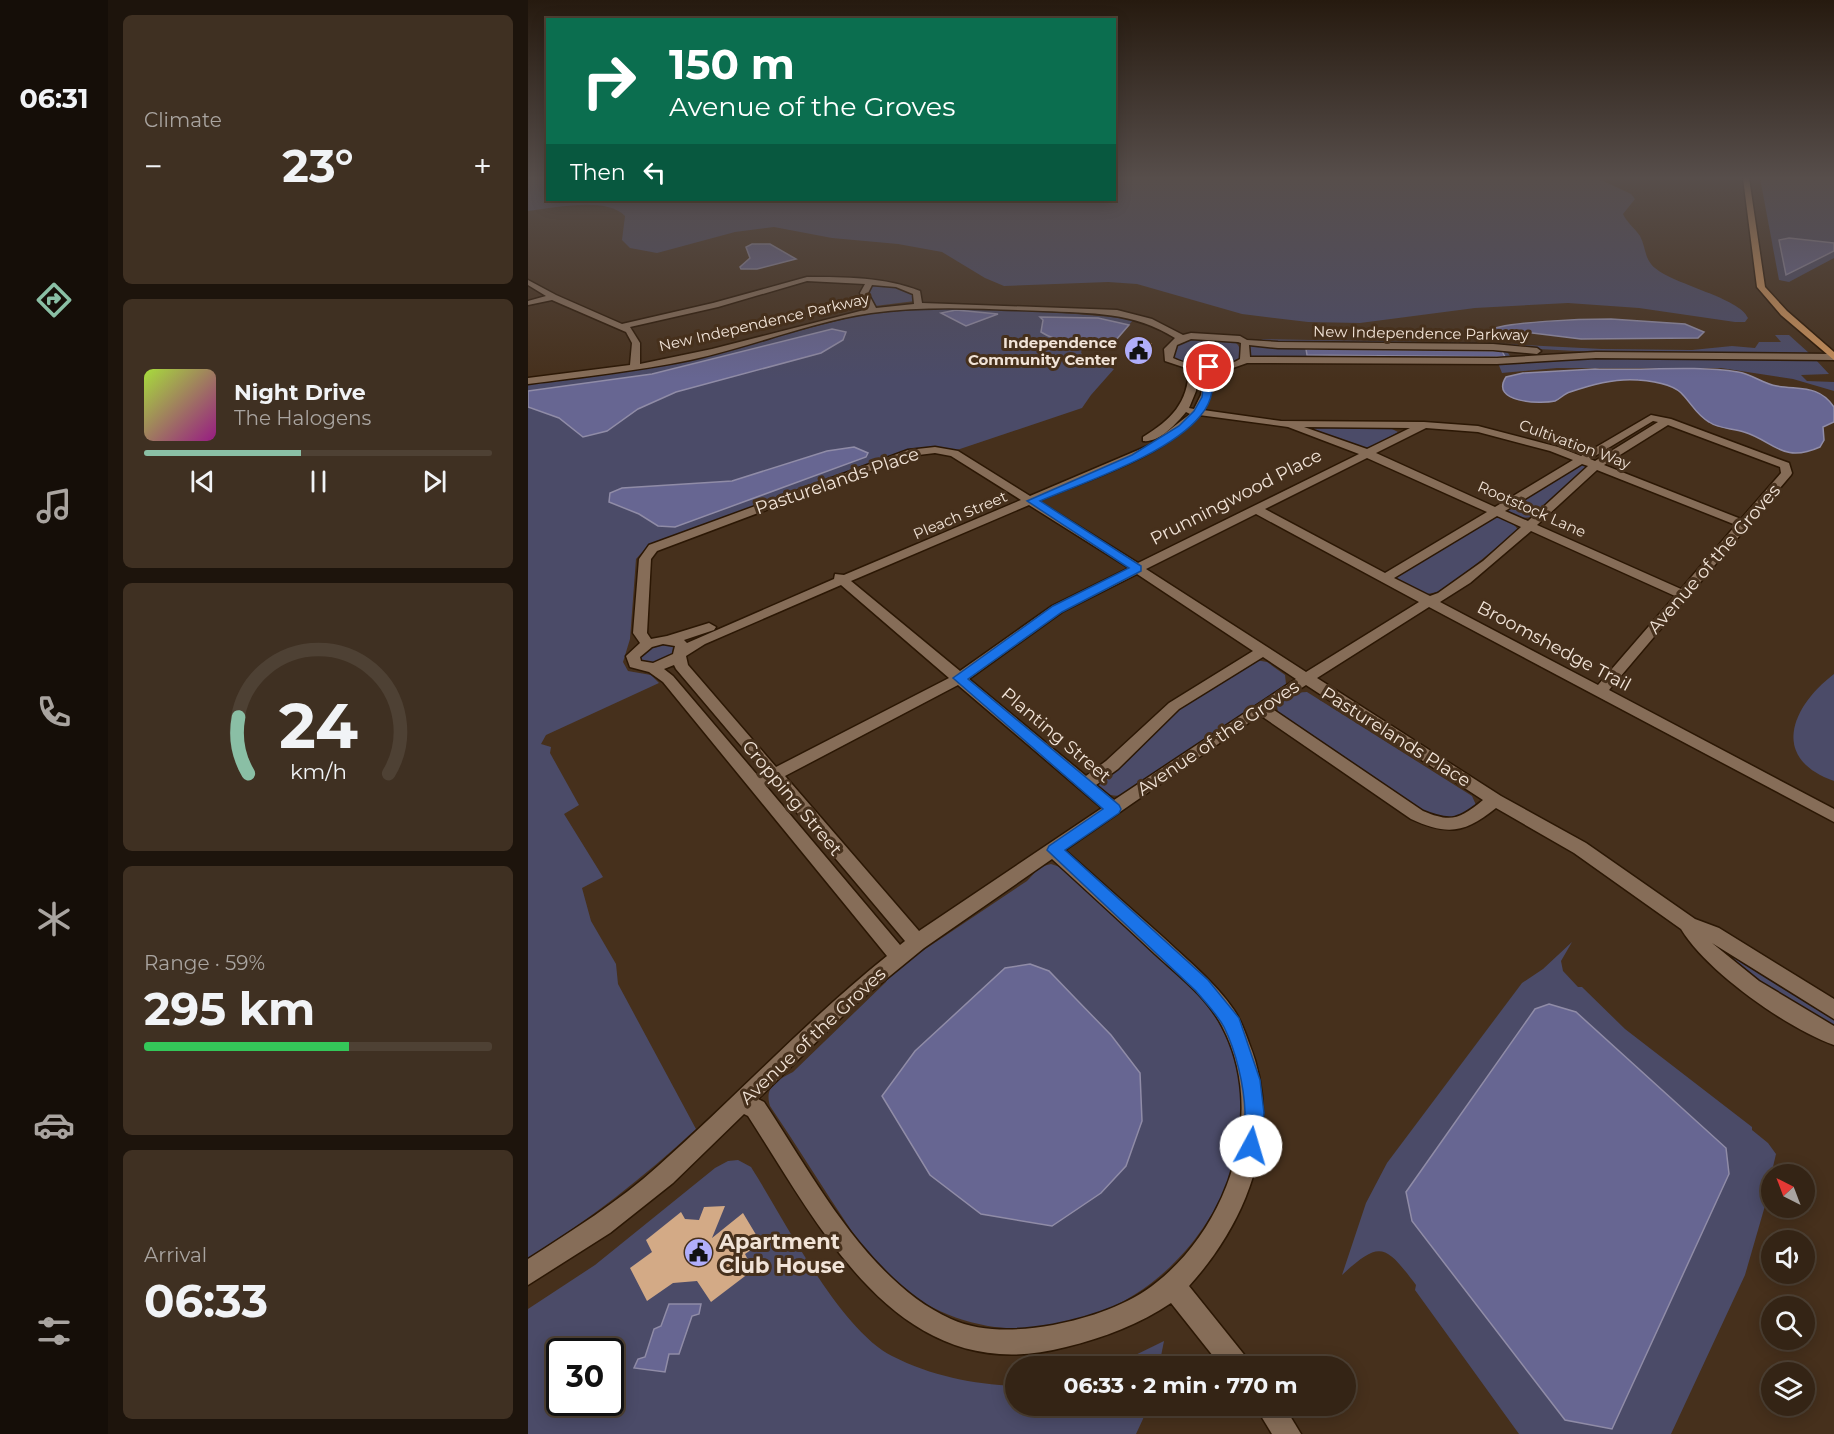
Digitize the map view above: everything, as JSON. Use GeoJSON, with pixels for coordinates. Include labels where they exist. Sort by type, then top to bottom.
{"type":"FeatureCollection","features":[{"type":"Feature","properties":{"kind":"main road"},"geometry":{"type":"LineString","coordinates":[[1755,245],[1761,287],[1784,313],[1834,357]]}},
{"type":"Feature","properties":{"kind":"street"},"geometry":{"type":"LineString","coordinates":[[623,326],[714,305],[795,281],[829,278],[870,282],[913,290],[919,298],[918,307]]}},
{"type":"Feature","properties":{"kind":"street"},"geometry":{"type":"LineString","coordinates":[[528,282],[553,297],[623,326],[633,335],[636,343],[635,367]]}},
{"type":"Feature","properties":{"kind":"street"},"geometry":{"type":"LineString","coordinates":[[870,282],[864,293],[873,311]]}},
{"type":"Feature","properties":{"kind":"street"},"geometry":{"type":"LineString","coordinates":[[528,303],[553,297]]}},
{"type":"Feature","properties":{"kind":"street","name":"New Independence Parkway"},"geometry":{"type":"LineString","coordinates":[[528,381],[635,367],[725,350],[819,322],[873,311],[918,307],[1010,307],[1104,311],[1142,317],[1163,325],[1181,338],[1230,337],[1245,342],[1278,345],[1504,348],[1596,355]]}},
{"type":"Feature","properties":{"kind":"street"},"geometry":{"type":"LineString","coordinates":[[1181,338],[1167,351],[1168,359],[1180,366],[1194,367]]}},
{"type":"Feature","properties":{"kind":"street"},"geometry":{"type":"LineString","coordinates":[[1245,342],[1245,360]]}},
{"type":"Feature","properties":{"kind":"street"},"geometry":{"type":"LineString","coordinates":[[1504,348],[1512,352],[1514,357],[1510,360]]}},
{"type":"Feature","properties":{"kind":"street","name":"New Independence Parkway"},"geometry":{"type":"LineString","coordinates":[[1194,367],[1231,367],[1245,360],[1510,360],[1596,355],[1834,357]]}},
{"type":"Feature","properties":{"kind":"street","name":"Pleach Street"},"geometry":{"type":"LineString","coordinates":[[1027,498],[1142,443],[1158,433],[1184,410],[1193,391],[1194,367]]}},
{"type":"Feature","properties":{"kind":"street","name":"Pleach Street"},"geometry":{"type":"LineString","coordinates":[[654,668],[705,640],[840,578],[1027,498],[1154,447],[1182,428],[1198,412],[1210,385],[1209,367]]}},
{"type":"Feature","properties":{"kind":"street","name":"Cultivation Way"},"geometry":{"type":"LineString","coordinates":[[1184,410],[1281,424],[1424,425],[1478,429],[1512,436],[1582,460],[1744,524]]}},
{"type":"Feature","properties":{"kind":"street"},"geometry":{"type":"LineString","coordinates":[[1385,578],[1582,460],[1661,419]]}},
{"type":"Feature","properties":{"kind":"street","name":"Avenue of the Groves"},"geometry":{"type":"LineString","coordinates":[[528,1273],[602,1225],[656,1182],[743,1102],[845,1001],[898,956],[1260,708],[1472,574],[1595,466],[1661,419],[1772,458],[1788,469],[1787,473],[1600,692]]}},
{"type":"Feature","properties":{"kind":"street","name":"Cultivation Way"},"geometry":{"type":"LineString","coordinates":[[1281,424],[1368,453]]}},
{"type":"Feature","properties":{"kind":"street","name":"Prunningwood Place"},"geometry":{"type":"LineString","coordinates":[[755,785],[960,678],[1057,609],[1424,425]]}},
{"type":"Feature","properties":{"kind":"street","name":"Pasturelands Place"},"geometry":{"type":"LineString","coordinates":[[646,644],[640,633],[645,559],[648,553],[660,545],[899,457],[926,450],[954,453],[1137,568],[1495,800],[1580,849],[1688,924],[1712,933],[1834,1010]]}},
{"type":"Feature","properties":{"kind":"street","name":"Rootstock Lane"},"geometry":{"type":"LineString","coordinates":[[1368,453],[1683,595]]}},
{"type":"Feature","properties":{"kind":"street","name":"Broomshedge Trail"},"geometry":{"type":"LineString","coordinates":[[1255,509],[1834,816]]}},
{"type":"Feature","properties":{"kind":"street","name":"Pleach Street"},"geometry":{"type":"LineString","coordinates":[[646,644],[688,636],[840,578]]}},
{"type":"Feature","properties":{"kind":"street","name":"Planting Street"},"geometry":{"type":"LineString","coordinates":[[840,578],[1114,809]]}},
{"type":"Feature","properties":{"kind":"street","name":"Cropping Street"},"geometry":{"type":"LineString","coordinates":[[670,640],[680,643],[681,666],[917,942]]}},
{"type":"Feature","properties":{"kind":"street","name":"Cropping Street"},"geometry":{"type":"LineString","coordinates":[[646,644],[636,652],[633,660],[640,667],[654,668],[668,680],[898,956]]}},
{"type":"Feature","properties":{"kind":"street"},"geometry":{"type":"LineString","coordinates":[[1085,785],[1112,765],[1174,706],[1264,650]]}},
{"type":"Feature","properties":{"kind":"street","name":"Pasturelands Place"},"geometry":{"type":"LineString","coordinates":[[1260,708],[1417,815],[1434,824],[1450,826],[1462,824],[1495,800]]}},
{"type":"Feature","properties":{"kind":"street"},"geometry":{"type":"LineString","coordinates":[[743,1102],[756,1109],[851,1250],[879,1284],[904,1305],[941,1328],[980,1340],[1021,1343],[1062,1336],[1095,1326],[1133,1310],[1173,1286],[1208,1245],[1231,1208],[1242,1180],[1251,1146],[1254,1113],[1250,1080],[1232,1024],[1202,985],[1054,850]]}},
{"type":"Feature","properties":{"kind":"street","name":"Pasturelands Place"},"geometry":{"type":"LineString","coordinates":[[1688,924],[1694,939],[1743,979],[1785,1008],[1834,1036]]}},
{"type":"Feature","properties":{"kind":"street"},"geometry":{"type":"LineString","coordinates":[[1173,1286],[1229,1356]]}},
{"type":"Feature","properties":{"kind":"street"},"geometry":{"type":"LineString","coordinates":[[1275,1416],[1288,1434]]}},
{"type":"Feature","properties":{"kind":"shaded area"},"geometry":{"type":"Polygon","coordinates":[[[627,245],[687,245],[657,253],[630,248],[627,245]]]}},
{"type":"Feature","properties":{"kind":"shaded area"},"geometry":{"type":"Polygon","coordinates":[[[772,245],[796,259],[757,269],[741,269],[740,267],[750,258],[746,247],[772,245]]]}},
{"type":"Feature","properties":{"kind":"shaded area"},"geometry":{"type":"Polygon","coordinates":[[[903,245],[1643,245],[1647,257],[1655,268],[1733,304],[1748,318],[1745,322],[1735,322],[1639,308],[1568,303],[1475,308],[1360,323],[1308,322],[1242,314],[1137,284],[1108,282],[1004,286],[985,278],[942,252],[903,245]]]}},
{"type":"Feature","properties":{"kind":"shaded area"},"geometry":{"type":"Polygon","coordinates":[[[1772,245],[1834,245],[1834,258],[1789,282],[1779,280],[1772,245]]]}},
{"type":"Feature","properties":{"kind":"shaded area"},"geometry":{"type":"Polygon","coordinates":[[[1780,245],[1834,245],[1834,251],[1786,275],[1780,245]]]}},
{"type":"Feature","properties":{"kind":"shaded area"},"geometry":{"type":"Polygon","coordinates":[[[873,285],[901,287],[914,294],[915,301],[875,306],[868,292],[873,285]]]}},
{"type":"Feature","properties":{"kind":"shaded area"},"geometry":{"type":"Polygon","coordinates":[[[931,308],[1040,311],[1134,319],[1116,340],[1089,341],[1081,352],[1083,357],[1114,369],[1082,408],[954,451],[923,448],[887,457],[647,547],[636,559],[630,639],[623,662],[628,671],[651,675],[659,683],[546,735],[541,744],[551,747],[550,753],[579,805],[564,814],[603,877],[582,888],[591,921],[616,964],[618,984],[696,1129],[615,1198],[528,1258],[528,383],[684,361],[860,315],[931,308]]]}},
{"type":"Feature","properties":{"kind":"shaded area"},"geometry":{"type":"Polygon","coordinates":[[[956,310],[998,314],[966,326],[941,313],[956,310]]]}},
{"type":"Feature","properties":{"kind":"shaded area"},"geometry":{"type":"Polygon","coordinates":[[[1040,317],[1098,318],[1129,325],[1116,340],[1069,342],[1041,332],[1043,320],[1040,317]]]}},
{"type":"Feature","properties":{"kind":"shaded area"},"geometry":{"type":"Polygon","coordinates":[[[1611,319],[1685,324],[1704,332],[1698,338],[1581,339],[1524,332],[1488,334],[1484,332],[1508,325],[1526,323],[1611,319]]]}},
{"type":"Feature","properties":{"kind":"shaded area"},"geometry":{"type":"Polygon","coordinates":[[[832,329],[846,332],[843,340],[821,353],[676,392],[638,409],[607,431],[583,437],[559,418],[528,407],[528,391],[652,374],[832,329]]]}},
{"type":"Feature","properties":{"kind":"shaded area"},"geometry":{"type":"Polygon","coordinates":[[[1775,335],[1789,335],[1809,353],[1595,352],[1500,347],[1256,342],[1263,339],[1487,343],[1602,349],[1692,350],[1732,346],[1755,348],[1759,342],[1781,342],[1775,335]]]}},
{"type":"Feature","properties":{"kind":"shaded area"},"geometry":{"type":"Polygon","coordinates":[[[1219,338],[1233,341],[1240,350],[1239,359],[1225,365],[1207,366],[1174,359],[1174,349],[1178,342],[1190,339],[1219,338]]]}},
{"type":"Feature","properties":{"kind":"shaded area"},"geometry":{"type":"Polygon","coordinates":[[[1249,346],[1498,349],[1510,356],[1508,359],[1250,357],[1249,346]]]}},
{"type":"Feature","properties":{"kind":"shaded area"},"geometry":{"type":"Polygon","coordinates":[[[1306,349],[1502,351],[1505,357],[1307,355],[1306,349]]]}},
{"type":"Feature","properties":{"kind":"shaded area"},"geometry":{"type":"Polygon","coordinates":[[[1596,357],[1816,360],[1829,374],[1801,375],[1807,381],[1834,382],[1834,391],[1793,379],[1721,368],[1557,368],[1502,373],[1498,363],[1596,357]]]}},
{"type":"Feature","properties":{"kind":"shaded area"},"geometry":{"type":"Polygon","coordinates":[[[1595,369],[1703,369],[1743,373],[1772,385],[1809,390],[1822,395],[1834,407],[1834,422],[1823,427],[1824,440],[1820,447],[1796,453],[1779,449],[1744,432],[1713,424],[1698,413],[1680,392],[1656,382],[1613,381],[1568,393],[1555,401],[1539,402],[1510,397],[1503,386],[1506,377],[1523,373],[1595,369]]]}},
{"type":"Feature","properties":{"kind":"shaded area"},"geometry":{"type":"Polygon","coordinates":[[[1301,425],[1388,427],[1398,432],[1372,447],[1363,448],[1301,425]]]}},
{"type":"Feature","properties":{"kind":"shaded area"},"geometry":{"type":"Polygon","coordinates":[[[854,447],[868,453],[866,457],[675,527],[658,526],[639,514],[609,502],[610,493],[622,488],[732,481],[827,451],[854,447]]]}},
{"type":"Feature","properties":{"kind":"shaded area"},"geometry":{"type":"Polygon","coordinates":[[[1581,464],[1588,467],[1534,517],[1519,518],[1507,513],[1507,508],[1581,464]]]}},
{"type":"Feature","properties":{"kind":"shaded area"},"geometry":{"type":"Polygon","coordinates":[[[1489,518],[1506,520],[1518,530],[1443,591],[1427,594],[1397,578],[1399,574],[1489,518]]]}},
{"type":"Feature","properties":{"kind":"shaded area"},"geometry":{"type":"Polygon","coordinates":[[[662,643],[673,647],[672,656],[645,666],[636,656],[641,650],[662,643]]]}},
{"type":"Feature","properties":{"kind":"shaded area"},"geometry":{"type":"Polygon","coordinates":[[[1256,660],[1267,662],[1285,675],[1286,684],[1124,795],[1116,796],[1102,790],[1098,783],[1174,710],[1256,660]]]}},
{"type":"Feature","properties":{"kind":"shaded area"},"geometry":{"type":"Polygon","coordinates":[[[1834,674],[1834,781],[1814,771],[1801,759],[1794,745],[1794,731],[1798,716],[1807,701],[1834,674]]]}},
{"type":"Feature","properties":{"kind":"shaded area"},"geometry":{"type":"Polygon","coordinates":[[[1307,692],[1472,796],[1476,805],[1463,819],[1431,818],[1278,713],[1277,705],[1295,694],[1307,692]]]}},
{"type":"Feature","properties":{"kind":"shaded area"},"geometry":{"type":"Polygon","coordinates":[[[1051,864],[1060,867],[1183,979],[1211,1012],[1226,1037],[1238,1071],[1242,1106],[1240,1140],[1230,1175],[1207,1223],[1174,1263],[1135,1295],[1090,1316],[1042,1328],[992,1327],[943,1312],[896,1284],[883,1272],[851,1230],[770,1106],[769,1094],[773,1085],[793,1072],[886,982],[891,972],[1027,881],[1040,867],[1051,864]]]}},
{"type":"Feature","properties":{"kind":"shaded area"},"geometry":{"type":"Polygon","coordinates":[[[1572,942],[1561,961],[1563,971],[1578,987],[1582,987],[1625,1029],[1752,1127],[1752,1130],[1768,1143],[1776,1154],[1774,1164],[1761,1164],[1761,1218],[1745,1275],[1671,1434],[1519,1434],[1415,1290],[1416,1285],[1397,1261],[1382,1252],[1374,1252],[1365,1256],[1342,1275],[1366,1203],[1387,1163],[1522,983],[1543,969],[1572,942]]]}},
{"type":"Feature","properties":{"kind":"shaded area"},"geometry":{"type":"Polygon","coordinates":[[[1710,942],[1834,1020],[1834,1032],[1751,980],[1710,942]]]}},
{"type":"Feature","properties":{"kind":"shaded area"},"geometry":{"type":"Polygon","coordinates":[[[1030,964],[1049,971],[1111,1035],[1140,1073],[1142,1121],[1126,1166],[1101,1193],[1052,1226],[981,1214],[930,1175],[882,1096],[915,1051],[1005,968],[1030,964]]]}},
{"type":"Feature","properties":{"kind":"shaded area"},"geometry":{"type":"Polygon","coordinates":[[[1549,1004],[1576,1012],[1726,1148],[1729,1174],[1612,1429],[1565,1420],[1412,1221],[1406,1192],[1535,1009],[1549,1004]]]}},
{"type":"Feature","properties":{"kind":"shaded area"},"geometry":{"type":"Polygon","coordinates":[[[738,1160],[751,1167],[796,1243],[833,1298],[872,1342],[892,1356],[922,1369],[952,1378],[1005,1385],[1005,1416],[1144,1416],[1136,1434],[528,1434],[528,1309],[595,1265],[715,1168],[728,1161],[738,1160]]]}},
{"type":"Feature","properties":{"kind":"shaded area"},"geometry":{"type":"Polygon","coordinates":[[[669,1304],[701,1304],[699,1314],[692,1316],[679,1354],[669,1354],[665,1372],[634,1368],[638,1359],[645,1357],[654,1329],[661,1326],[669,1304]]]}},
{"type":"Feature","properties":{"kind":"shaded area"},"geometry":{"type":"Polygon","coordinates":[[[1164,1341],[1161,1356],[1133,1356],[1164,1341]]]}},
{"type":"Feature","properties":{"kind":"building","name":"Independence Community Center"},"geometry":{"type":"Polygon","coordinates":[[[1129,343],[1152,343],[1150,359],[1126,358],[1129,343]]]}},
{"type":"Feature","properties":{"kind":"building","name":"Apartment Club House"},"geometry":{"type":"Polygon","coordinates":[[[725,1206],[712,1238],[743,1213],[761,1243],[745,1254],[753,1270],[711,1302],[697,1281],[673,1283],[647,1301],[630,1268],[652,1252],[646,1240],[681,1212],[685,1219],[699,1220],[704,1207],[725,1206]]]}},
{"type":"Feature","properties":{"kind":"place","name":"Independence Community Center"},"geometry":{"type":"Point","coordinates":[1138,351]}},
{"type":"Feature","properties":{"kind":"place","name":"Apartment Club House"},"geometry":{"type":"Point","coordinates":[698,1253]}},
{"type":"Feature","properties":{"kind":"route"},"geometry":{"type":"LineString","coordinates":[[1209,367],[1210,385],[1198,412],[1170,438],[1135,457],[1032,501],[1137,568],[1057,609],[999,653],[960,678],[1114,809],[1054,850],[1202,985],[1232,1024],[1250,1080],[1254,1113],[1251,1146]]}}]}
